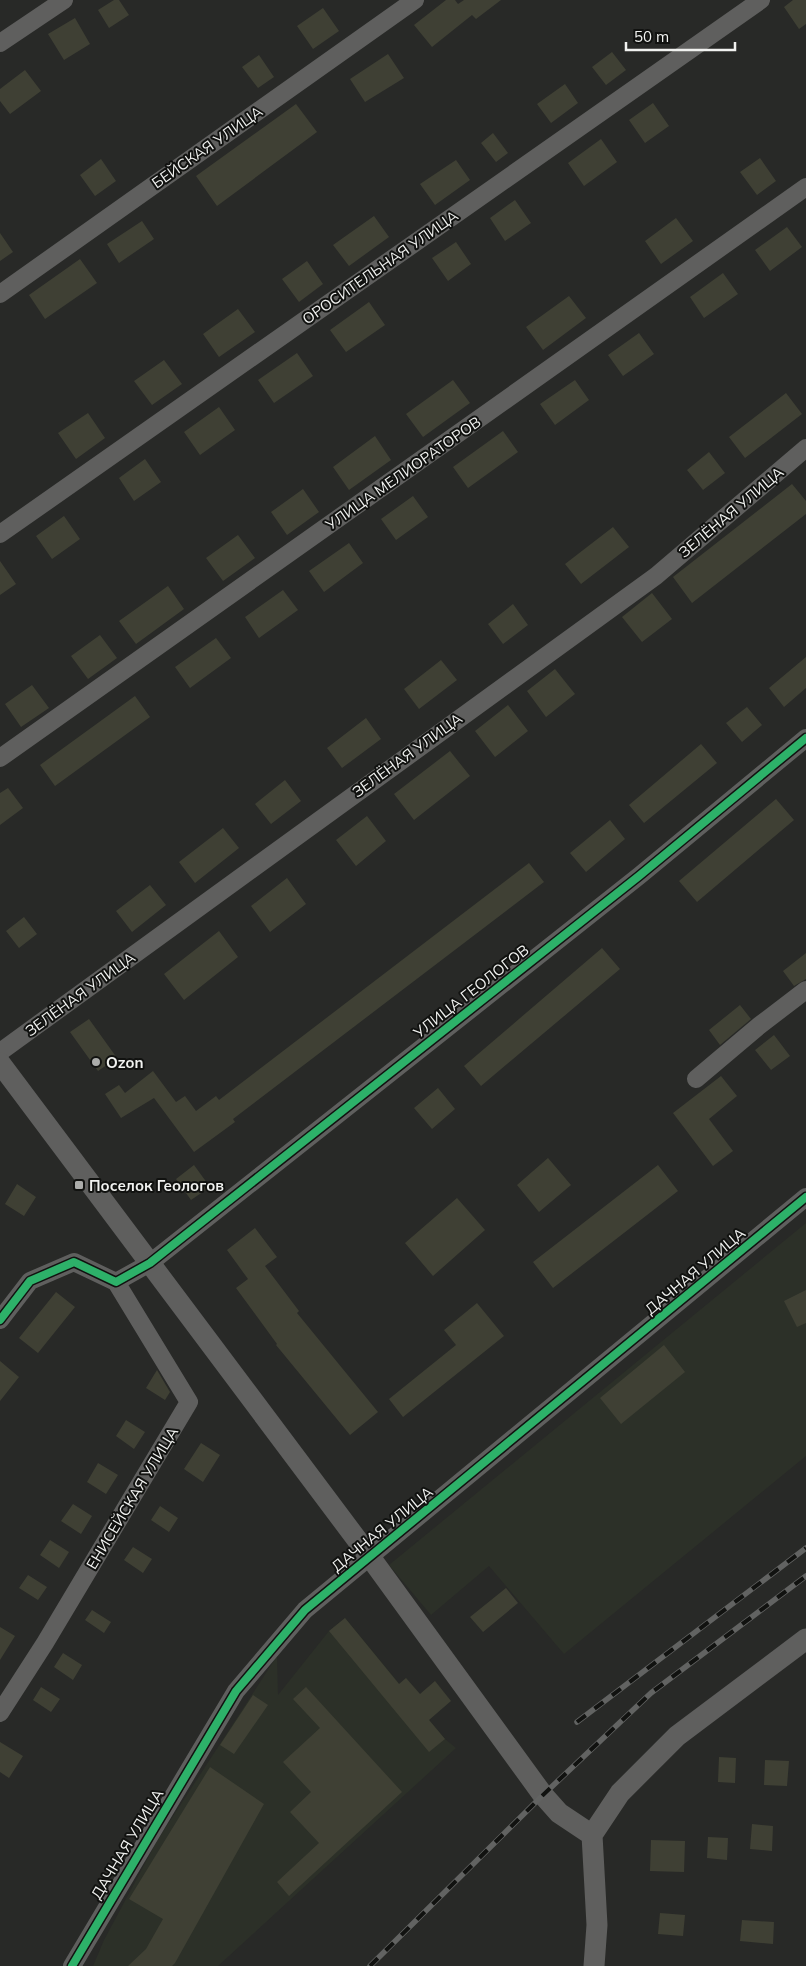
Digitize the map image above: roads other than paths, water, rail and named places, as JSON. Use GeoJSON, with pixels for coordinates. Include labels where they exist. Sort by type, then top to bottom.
{"type":"FeatureCollection","features":[{"type":"Feature","properties":{"kind":"street"},"geometry":{"type":"LineString","coordinates":[[0,43],[64,0]]}},
{"type":"Feature","properties":{"kind":"street","name":"БЕЙСКАЯ УЛИЦА"},"geometry":{"type":"LineString","coordinates":[[0,294],[415,0]]}},
{"type":"Feature","properties":{"kind":"street","name":"ОРОСИТЕЛЬНАЯ УЛИЦА"},"geometry":{"type":"LineString","coordinates":[[0,534],[761,0]]}},
{"type":"Feature","properties":{"kind":"street","name":"УЛИЦА МЕЛИОРАТОРОВ"},"geometry":{"type":"LineString","coordinates":[[0,758],[806,187]]}},
{"type":"Feature","properties":{"kind":"street","name":"ЗЕЛЁНАЯ УЛИЦА"},"geometry":{"type":"LineString","coordinates":[[0,1052],[656,576],[806,448]]}},
{"type":"Feature","properties":{"kind":"street","name":"УЛИЦА ГЕОЛОГОВ"},"geometry":{"type":"LineString","coordinates":[[116,1282],[639,876],[806,738]]}},
{"type":"Feature","properties":{"kind":"street"},"geometry":{"type":"LineString","coordinates":[[696,1079],[760,1025],[806,990]]}},
{"type":"Feature","properties":{"kind":"street"},"geometry":{"type":"LineString","coordinates":[[0,1063],[370,1557],[543,1795],[559,1813],[592,1835]]}},
{"type":"Feature","properties":{"kind":"street","name":"ДАЧНАЯ УЛИЦА"},"geometry":{"type":"LineString","coordinates":[[72,1966],[236,1691],[305,1610],[806,1197]]}},
{"type":"Feature","properties":{"kind":"street"},"geometry":{"type":"LineString","coordinates":[[0,1320],[30,1281],[74,1262],[116,1282]]}},
{"type":"Feature","properties":{"kind":"street","name":"ЕНИСЕЙСКАЯ УЛИЦА"},"geometry":{"type":"LineString","coordinates":[[0,1713],[45,1644],[189,1402],[116,1282]]}},
{"type":"Feature","properties":{"kind":"street"},"geometry":{"type":"LineString","coordinates":[[594,1966],[598,1925],[592,1835],[620,1794],[677,1736],[806,1639]]}},
{"type":"Feature","properties":{"kind":"railway"},"geometry":{"type":"LineString","coordinates":[[577,1722],[806,1548]]}},
{"type":"Feature","properties":{"kind":"railway"},"geometry":{"type":"LineString","coordinates":[[370,1966],[543,1795],[651,1693],[806,1576]]}},
{"type":"Feature","properties":{"kind":"place","name":"Ozon"},"geometry":{"type":"Point","coordinates":[96,1062]}},
{"type":"Feature","properties":{"kind":"place","name":"Поселок Геологов"},"geometry":{"type":"Point","coordinates":[79,1185]}}]}
